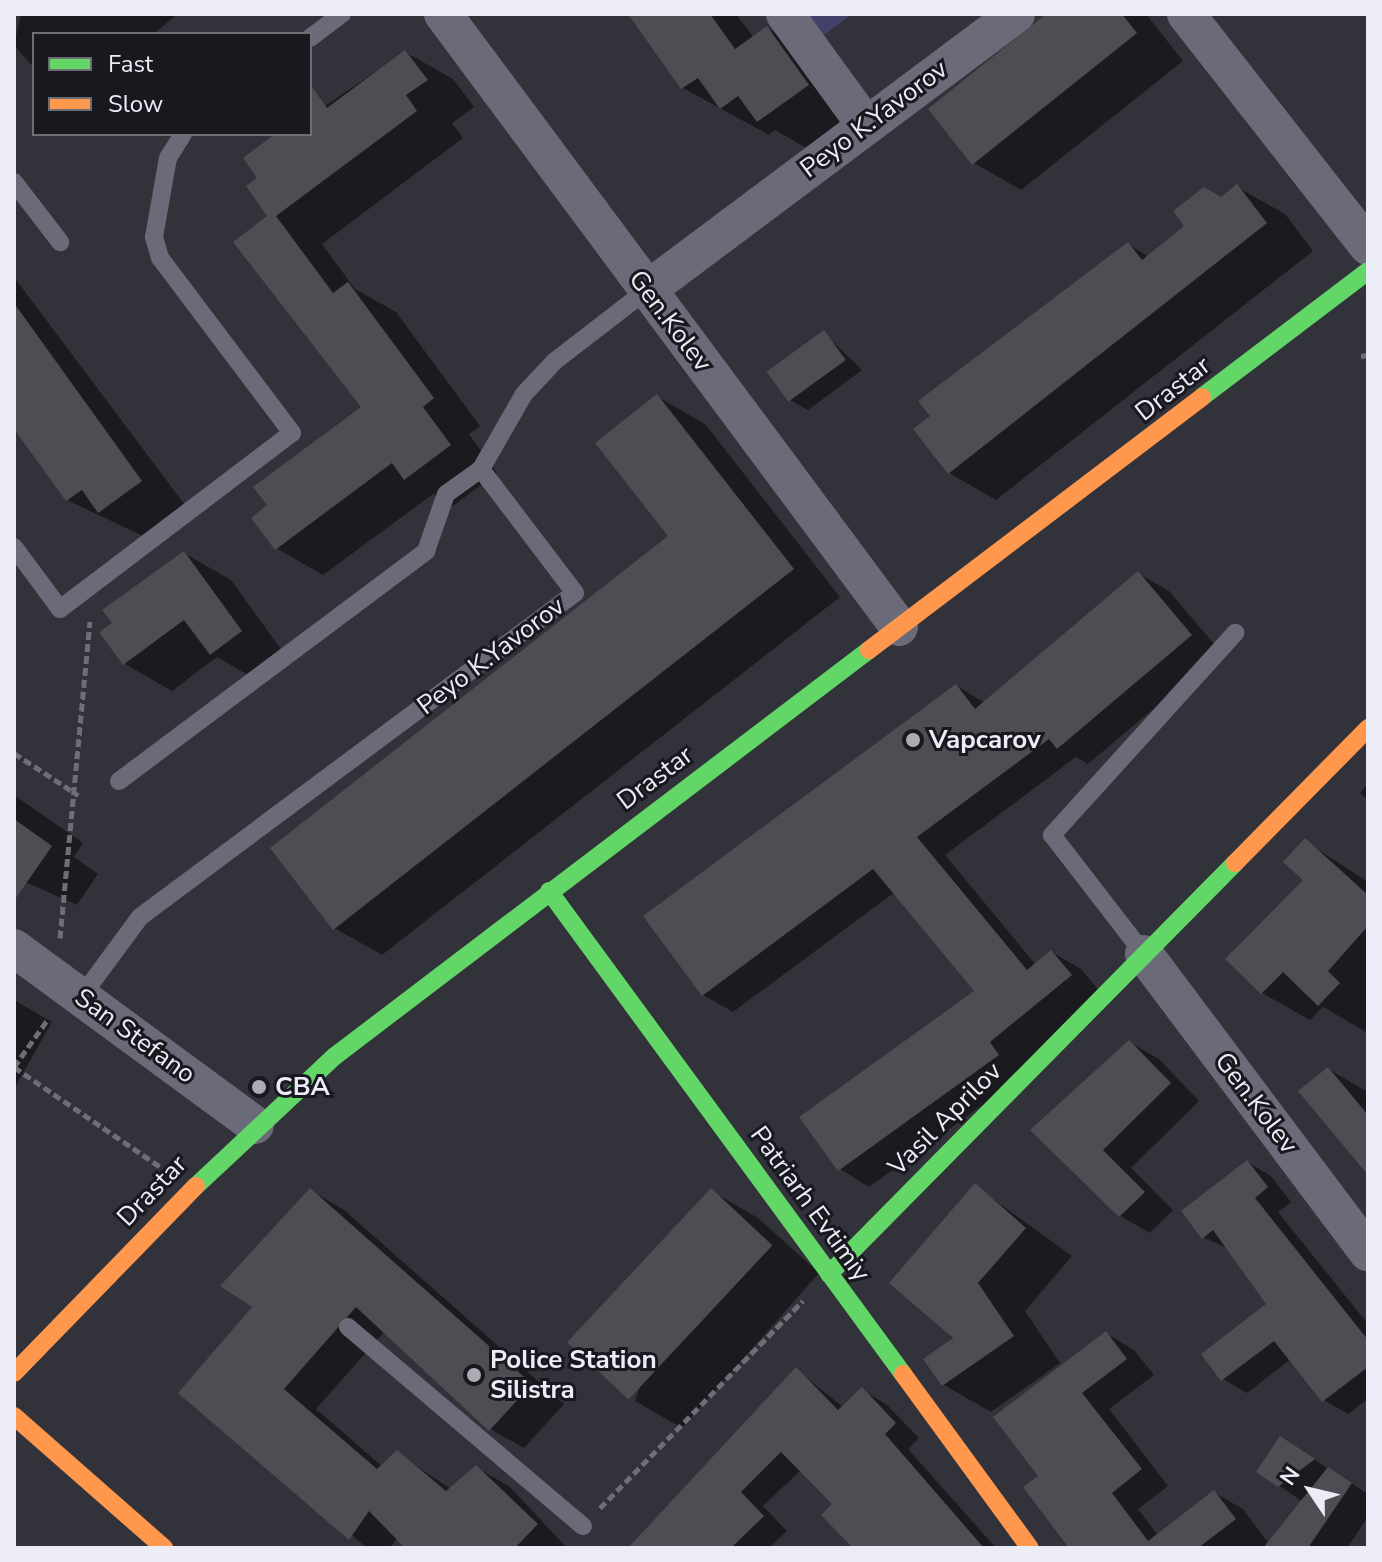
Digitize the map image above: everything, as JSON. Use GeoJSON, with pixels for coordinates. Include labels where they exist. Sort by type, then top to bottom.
{"type":"FeatureCollection","features":[{"type":"Feature","properties":{"kind":"street"},"geometry":{"type":"LineString","coordinates":[[785,14],[865,124]]}},
{"type":"Feature","properties":{"kind":"street","name":"Peyo K.Yavorov"},"geometry":{"type":"LineString","coordinates":[[647,290],[1016,14]]}},
{"type":"Feature","properties":{"kind":"street"},"geometry":{"type":"LineString","coordinates":[[1186,14],[1368,246]]}},
{"type":"Feature","properties":{"kind":"street","name":"Gen.Kolev"},"geometry":{"type":"LineString","coordinates":[[442,17],[899,627]]}},
{"type":"Feature","properties":{"kind":"street","name":"Drastar"},"geometry":{"type":"LineString","coordinates":[[14,1373],[191,1187],[255,1125],[549,891],[1368,271]]}},
{"type":"Feature","properties":{"kind":"street","name":"Vasil Aprilov"},"geometry":{"type":"LineString","coordinates":[[829,1274],[1368,728]]}},
{"type":"Feature","properties":{"kind":"street","name":"Patriarh Evtimiy"},"geometry":{"type":"LineString","coordinates":[[549,891],[1030,1548]]}},
{"type":"Feature","properties":{"kind":"street","name":"San Stefano"},"geometry":{"type":"LineString","coordinates":[[14,948],[255,1125]]}},
{"type":"Feature","properties":{"kind":"street","name":"Gen.Kolev"},"geometry":{"type":"LineString","coordinates":[[1144,954],[1368,1252]]}},
{"type":"Feature","properties":{"kind":"street"},"geometry":{"type":"LineString","coordinates":[[14,1416],[164,1548]]}},
{"type":"Feature","properties":{"kind":"lane"},"geometry":{"type":"LineString","coordinates":[[312,36],[342,14]]}},
{"type":"Feature","properties":{"kind":"lane"},"geometry":{"type":"LineString","coordinates":[[14,547],[60,609],[292,433],[160,258],[154,237],[168,158],[182,136]]}},
{"type":"Feature","properties":{"kind":"lane"},"geometry":{"type":"LineString","coordinates":[[14,182],[60,242]]}},
{"type":"Feature","properties":{"kind":"lane","name":"Peyo K.Yavorov"},"geometry":{"type":"LineString","coordinates":[[68,988],[140,917],[575,593],[481,469],[545,372],[647,290]]}},
{"type":"Feature","properties":{"kind":"lane"},"geometry":{"type":"LineString","coordinates":[[119,781],[426,551],[446,494],[481,469]]}},
{"type":"Feature","properties":{"kind":"lane"},"geometry":{"type":"LineString","coordinates":[[1144,954],[1052,835],[1235,633]]}},
{"type":"Feature","properties":{"kind":"lane"},"geometry":{"type":"LineString","coordinates":[[348,1327],[583,1526]]}},
{"type":"Feature","properties":{"kind":"path"},"geometry":{"type":"LineString","coordinates":[[92,584],[68,988],[14,1067],[191,1187]]}},
{"type":"Feature","properties":{"kind":"path"},"geometry":{"type":"LineString","coordinates":[[14,753],[78,795]]}},
{"type":"Feature","properties":{"kind":"path"},"geometry":{"type":"LineString","coordinates":[[583,1526],[829,1274]]}},
{"type":"Feature","properties":{"kind":"shaded area"},"geometry":{"type":"Polygon","coordinates":[[[785,14],[852,14],[809,46],[785,14]]]}},
{"type":"Feature","properties":{"kind":"building"},"geometry":{"type":"Polygon","coordinates":[[[628,14],[710,14],[735,49],[767,26],[809,85],[757,122],[738,96],[720,109],[698,78],[681,89],[628,14]]]}},
{"type":"Feature","properties":{"kind":"building"},"geometry":{"type":"Polygon","coordinates":[[[1046,14],[1122,14],[1137,33],[972,165],[928,109],[1046,14]]]}},
{"type":"Feature","properties":{"kind":"building"},"geometry":{"type":"Polygon","coordinates":[[[405,50],[428,80],[406,95],[417,111],[276,216],[333,293],[348,282],[434,398],[423,407],[451,445],[404,480],[392,463],[275,550],[251,518],[267,505],[253,487],[361,407],[233,242],[267,216],[246,186],[257,178],[243,158],[272,136],[312,136],[312,87],[327,108],[405,50]]]}},
{"type":"Feature","properties":{"kind":"building"},"geometry":{"type":"Polygon","coordinates":[[[1237,184],[1267,223],[948,474],[913,429],[930,416],[918,401],[1128,242],[1142,260],[1184,226],[1173,211],[1204,187],[1221,197],[1237,184]]]}},
{"type":"Feature","properties":{"kind":"building"},"geometry":{"type":"Polygon","coordinates":[[[14,303],[142,481],[98,513],[82,490],[66,501],[14,429],[14,303]]]}},
{"type":"Feature","properties":{"kind":"building"},"geometry":{"type":"Polygon","coordinates":[[[824,330],[846,360],[788,402],[767,372],[824,330]]]}},
{"type":"Feature","properties":{"kind":"building"},"geometry":{"type":"Polygon","coordinates":[[[657,394],[794,569],[333,930],[270,848],[668,536],[595,443],[657,394]]]}},
{"type":"Feature","properties":{"kind":"building"},"geometry":{"type":"Polygon","coordinates":[[[184,551],[242,631],[210,655],[184,620],[123,665],[99,632],[112,623],[102,610],[184,551]]]}},
{"type":"Feature","properties":{"kind":"building"},"geometry":{"type":"Polygon","coordinates":[[[1138,571],[1192,635],[1057,749],[1049,739],[917,837],[1027,970],[1051,950],[1072,975],[990,1042],[999,1055],[838,1171],[799,1117],[974,991],[873,869],[702,996],[643,916],[956,684],[975,709],[1138,571]]]}},
{"type":"Feature","properties":{"kind":"building"},"geometry":{"type":"Polygon","coordinates":[[[14,819],[52,846],[14,901],[14,819]]]}},
{"type":"Feature","properties":{"kind":"building"},"geometry":{"type":"Polygon","coordinates":[[[1305,838],[1368,895],[1368,926],[1328,971],[1340,983],[1318,1006],[1283,972],[1261,994],[1225,959],[1303,880],[1283,862],[1305,838]]]}},
{"type":"Feature","properties":{"kind":"building"},"geometry":{"type":"Polygon","coordinates":[[[1129,1040],[1171,1083],[1103,1150],[1145,1192],[1119,1217],[1030,1130],[1129,1040]]]}},
{"type":"Feature","properties":{"kind":"building"},"geometry":{"type":"Polygon","coordinates":[[[1328,1067],[1368,1115],[1368,1175],[1298,1091],[1328,1067]]]}},
{"type":"Feature","properties":{"kind":"building"},"geometry":{"type":"Polygon","coordinates":[[[1247,1160],[1268,1187],[1255,1198],[1368,1340],[1368,1367],[1322,1402],[1274,1341],[1221,1381],[1201,1354],[1266,1304],[1213,1230],[1202,1239],[1181,1211],[1247,1160]]]}},
{"type":"Feature","properties":{"kind":"building"},"geometry":{"type":"Polygon","coordinates":[[[975,1183],[1026,1228],[978,1283],[1014,1336],[942,1386],[923,1359],[953,1338],[889,1283],[975,1183]]]}},
{"type":"Feature","properties":{"kind":"building","name":"Police Station Silistra"},"geometry":{"type":"Polygon","coordinates":[[[310,1188],[532,1384],[489,1431],[356,1307],[284,1389],[377,1469],[397,1450],[446,1491],[476,1465],[538,1524],[515,1548],[405,1548],[369,1511],[349,1540],[178,1393],[252,1307],[220,1286],[310,1188]]]}},
{"type":"Feature","properties":{"kind":"building"},"geometry":{"type":"Polygon","coordinates":[[[711,1188],[772,1245],[629,1400],[567,1342],[711,1188]]]}},
{"type":"Feature","properties":{"kind":"building"},"geometry":{"type":"Polygon","coordinates":[[[1106,1331],[1127,1359],[1082,1393],[1142,1469],[1112,1493],[1148,1541],[1214,1490],[1236,1519],[1198,1548],[1069,1548],[1023,1487],[1038,1476],[993,1417],[1106,1331]]]}},
{"type":"Feature","properties":{"kind":"building"},"geometry":{"type":"Polygon","coordinates":[[[796,1367],[838,1410],[862,1387],[896,1423],[885,1434],[984,1548],[853,1548],[821,1515],[832,1504],[781,1452],[741,1492],[764,1516],[731,1548],[628,1548],[796,1367]]]}},
{"type":"Feature","properties":{"kind":"building"},"geometry":{"type":"Polygon","coordinates":[[[1280,1436],[1315,1459],[1278,1487],[1256,1472],[1280,1436]]]}},
{"type":"Feature","properties":{"kind":"building"},"geometry":{"type":"Polygon","coordinates":[[[1328,1467],[1352,1483],[1308,1548],[1263,1548],[1328,1467]]]}},
{"type":"Feature","properties":{"kind":"traffic: fast"},"geometry":{"type":"LineString","coordinates":[[1202,397],[1368,271]]}},
{"type":"Feature","properties":{"kind":"traffic: fast"},"geometry":{"type":"LineString","coordinates":[[196,1186],[335,1056],[869,650]]}},
{"type":"Feature","properties":{"kind":"traffic: fast"},"geometry":{"type":"LineString","coordinates":[[829,1274],[1235,863]]}},
{"type":"Feature","properties":{"kind":"traffic: fast"},"geometry":{"type":"LineString","coordinates":[[549,891],[903,1374]]}},
{"type":"Feature","properties":{"kind":"traffic: slow"},"geometry":{"type":"LineString","coordinates":[[869,650],[1202,397]]}},
{"type":"Feature","properties":{"kind":"traffic: slow"},"geometry":{"type":"LineString","coordinates":[[1235,863],[1368,728]]}},
{"type":"Feature","properties":{"kind":"traffic: slow"},"geometry":{"type":"LineString","coordinates":[[14,1373],[196,1186]]}},
{"type":"Feature","properties":{"kind":"traffic: slow"},"geometry":{"type":"LineString","coordinates":[[903,1374],[1030,1548]]}},
{"type":"Feature","properties":{"kind":"traffic: slow"},"geometry":{"type":"LineString","coordinates":[[14,1416],[164,1548]]}},
{"type":"Feature","properties":{"kind":"place","name":"Vapcarov"},"geometry":{"type":"Point","coordinates":[913,740]}},
{"type":"Feature","properties":{"kind":"place","name":"CBA"},"geometry":{"type":"Point","coordinates":[259,1087]}},
{"type":"Feature","properties":{"kind":"place","name":"Police Station Silistra"},"geometry":{"type":"Point","coordinates":[474,1375]}}]}
